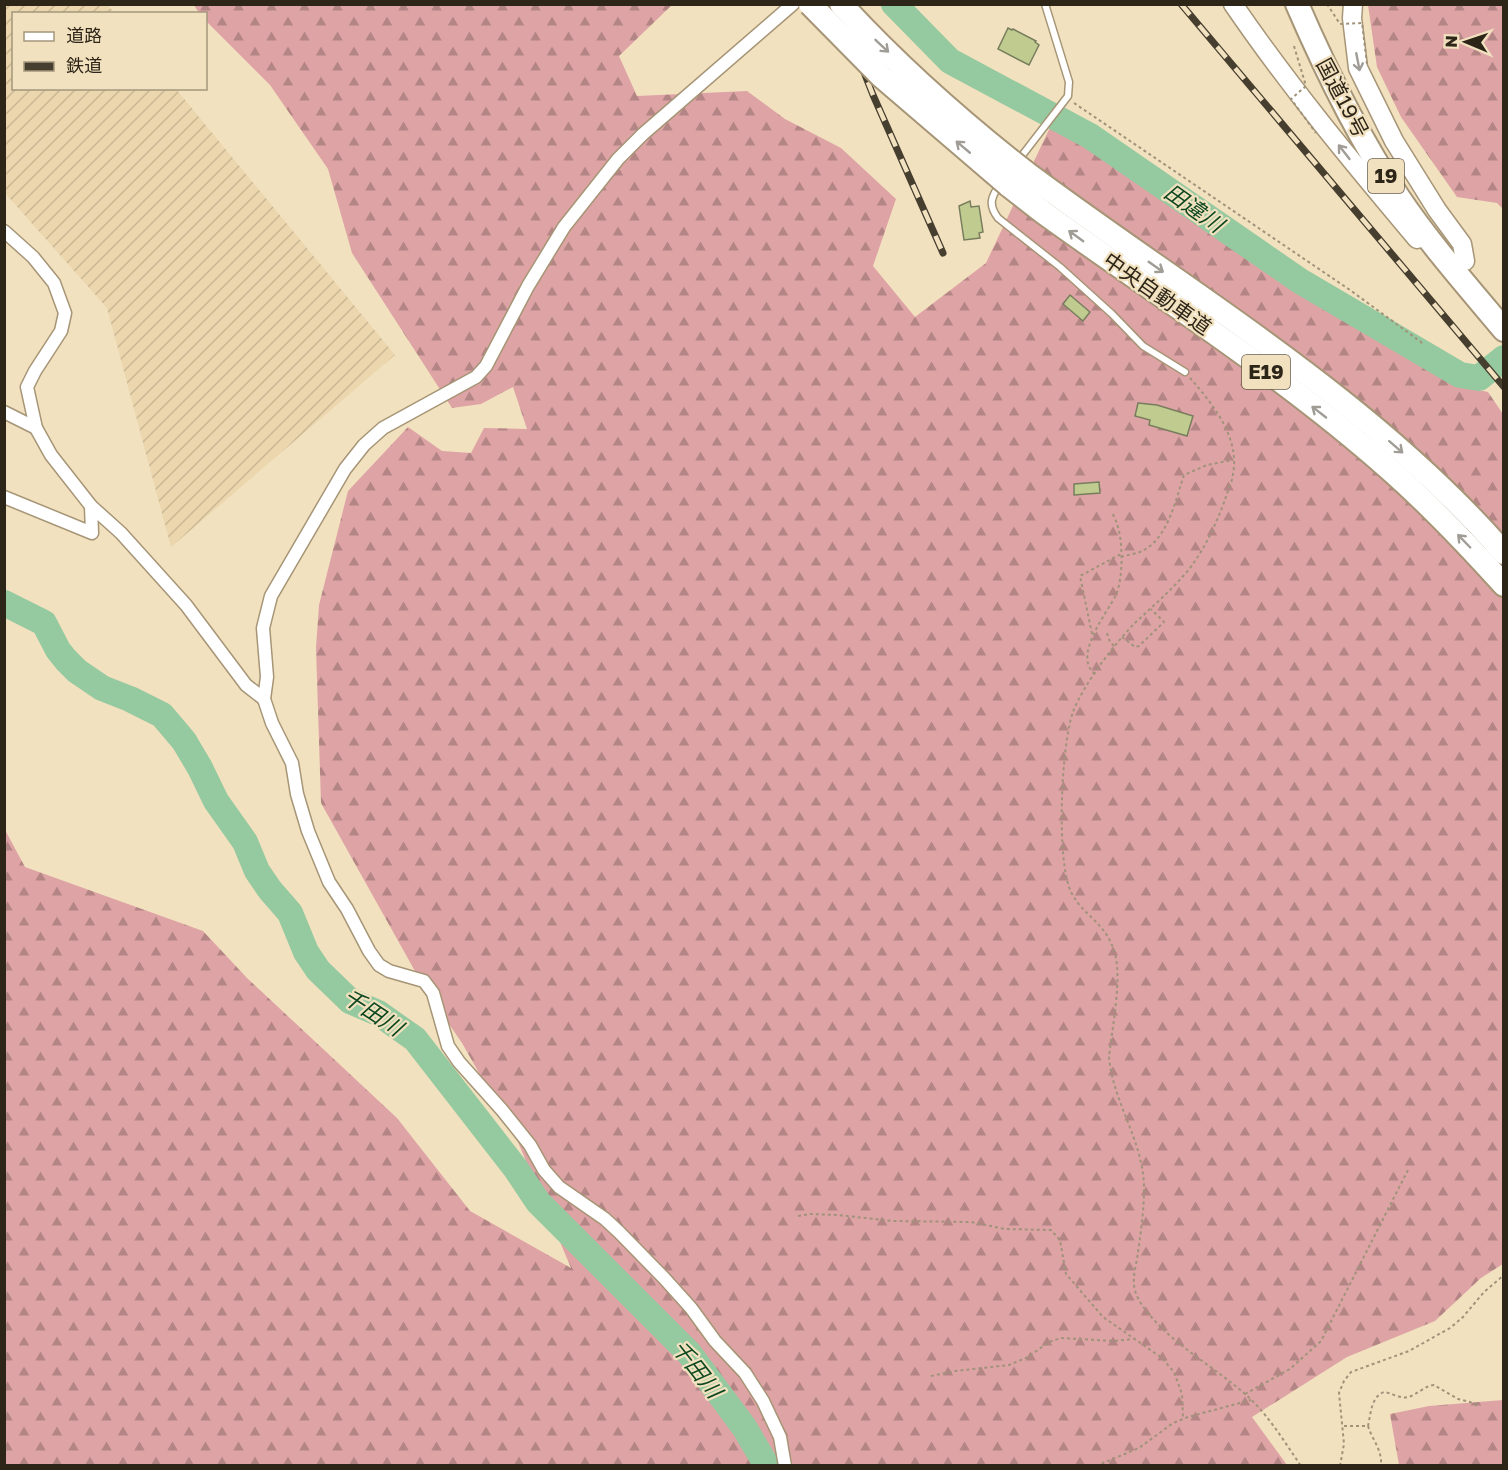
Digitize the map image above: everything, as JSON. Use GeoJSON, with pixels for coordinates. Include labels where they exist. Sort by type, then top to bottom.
{"type":"FeatureCollection","features":[{"type":"Feature","properties":{"kind":"highway","name":"中央自動車道"},"geometry":{"type":"LineString","coordinates":[[810,4],[882,76],[1012,175],[1256,337],[1355,413],[1446,492],[1503,553]]}},
{"type":"Feature","properties":{"kind":"highway","name":"国道19号"},"geometry":{"type":"LineString","coordinates":[[1297,4],[1328,74],[1361,136],[1399,198],[1503,330]]}},
{"type":"Feature","properties":{"kind":"highway","name":"国道19号"},"geometry":{"type":"LineString","coordinates":[[1311,4],[1341,74],[1404,180],[1503,308]]}},
{"type":"Feature","properties":{"kind":"highway","name":"中央自動車道"},"geometry":{"type":"LineString","coordinates":[[847,8],[868,34],[970,127],[1044,213],[1286,386],[1343,430],[1431,508],[1503,585]]}},
{"type":"Feature","properties":{"kind":"street"},"geometry":{"type":"LineString","coordinates":[[785,1466],[780,1437],[763,1401],[745,1373],[715,1341],[691,1308],[619,1232],[605,1219],[559,1187],[544,1170],[530,1144],[459,1062],[448,1046],[433,993],[424,981],[389,971],[379,965],[369,951],[329,882],[308,831],[297,794],[292,763],[272,723],[264,699],[267,677],[263,628],[271,596],[297,548],[353,458],[364,445],[383,428],[476,377],[486,366],[528,286],[564,227],[618,159],[643,134],[793,4]]}},
{"type":"Feature","properties":{"kind":"street"},"geometry":{"type":"LineString","coordinates":[[1233,4],[1253,34],[1353,164],[1503,341]]}},
{"type":"Feature","properties":{"kind":"street"},"geometry":{"type":"LineString","coordinates":[[1353,4],[1352,18],[1358,68],[1394,141],[1437,210],[1462,244],[1465,261]]}},
{"type":"Feature","properties":{"kind":"street"},"geometry":{"type":"LineString","coordinates":[[4,231],[33,256],[54,283],[65,313],[61,331],[27,387],[36,428],[51,455],[91,506],[121,533],[186,605],[246,685],[264,699]]}},
{"type":"Feature","properties":{"kind":"street"},"geometry":{"type":"LineString","coordinates":[[4,412],[36,428]]}},
{"type":"Feature","properties":{"kind":"street"},"geometry":{"type":"LineString","coordinates":[[4,497],[92,533],[91,506]]}},
{"type":"Feature","properties":{"kind":"lane"},"geometry":{"type":"LineString","coordinates":[[1046,4],[1069,82],[1065,100],[1045,125],[1012,175],[992,195],[993,211],[998,218],[1060,267],[1112,314],[1143,346],[1185,372]]}},
{"type":"Feature","properties":{"kind":"path"},"geometry":{"type":"LineString","coordinates":[[1327,4],[1340,24],[1362,23],[1367,64]]}},
{"type":"Feature","properties":{"kind":"path"},"geometry":{"type":"LineString","coordinates":[[1294,46],[1306,86],[1291,99],[1316,133]]}},
{"type":"Feature","properties":{"kind":"path"},"geometry":{"type":"LineString","coordinates":[[1065,100],[1350,290],[1423,345]]}},
{"type":"Feature","properties":{"kind":"path"},"geometry":{"type":"LineString","coordinates":[[1185,372],[1209,399],[1227,431],[1234,460],[1233,475],[1215,526],[1205,546],[1185,574],[1114,646],[1073,711],[1061,805],[1062,839],[1068,885],[1072,894],[1103,928],[1116,958],[1118,980],[1109,1057],[1110,1070],[1114,1088],[1141,1157],[1144,1174],[1142,1229],[1134,1283],[1137,1296],[1145,1309],[1167,1332],[1251,1400],[1279,1433],[1301,1466]]}},
{"type":"Feature","properties":{"kind":"path"},"geometry":{"type":"LineString","coordinates":[[1092,635],[1080,576],[1121,556],[1141,551],[1157,537],[1167,524],[1184,475],[1207,465],[1234,460]]}},
{"type":"Feature","properties":{"kind":"path"},"geometry":{"type":"LineString","coordinates":[[1095,674],[1088,664],[1088,651],[1092,635],[1117,593],[1121,556],[1118,522],[1112,513]]}},
{"type":"Feature","properties":{"kind":"path"},"geometry":{"type":"LineString","coordinates":[[1122,637],[1135,647],[1139,646],[1164,622],[1151,609]]}},
{"type":"Feature","properties":{"kind":"path"},"geometry":{"type":"LineString","coordinates":[[1107,633],[1114,646]]}},
{"type":"Feature","properties":{"kind":"path"},"geometry":{"type":"LineString","coordinates":[[1245,1394],[1290,1369],[1321,1341],[1409,1168]]}},
{"type":"Feature","properties":{"kind":"path"},"geometry":{"type":"LineString","coordinates":[[798,1216],[810,1214],[893,1221],[971,1222],[1005,1229],[1051,1230],[1060,1240],[1066,1274],[1103,1317],[1162,1358],[1174,1372],[1182,1394],[1183,1419]]}},
{"type":"Feature","properties":{"kind":"path"},"geometry":{"type":"LineString","coordinates":[[1340,1466],[1344,1426],[1339,1393],[1351,1372],[1409,1351],[1450,1328],[1503,1275]]}},
{"type":"Feature","properties":{"kind":"path"},"geometry":{"type":"LineString","coordinates":[[931,1376],[1009,1365],[1028,1357],[1048,1342],[1061,1338],[1114,1341],[1134,1339]]}},
{"type":"Feature","properties":{"kind":"path"},"geometry":{"type":"LineString","coordinates":[[1381,1466],[1382,1452],[1372,1438],[1368,1426],[1373,1401],[1378,1394],[1384,1392],[1409,1397],[1434,1384],[1458,1400],[1478,1406]]}},
{"type":"Feature","properties":{"kind":"path"},"geometry":{"type":"LineString","coordinates":[[1096,1466],[1139,1448],[1173,1423],[1251,1400]]}},
{"type":"Feature","properties":{"kind":"path"},"geometry":{"type":"LineString","coordinates":[[1344,1426],[1368,1426]]}},
{"type":"Feature","properties":{"kind":"shaded area"},"geometry":{"type":"Polygon","coordinates":[[[4,5],[107,5],[114,12],[12,12],[12,90],[177,90],[395,355],[171,547],[107,308],[5,193],[4,5]]]}},
{"type":"Feature","properties":{"kind":"green space"},"geometry":{"type":"Polygon","coordinates":[[[194,5],[672,5],[619,56],[637,96],[747,91],[785,119],[841,148],[896,199],[873,266],[915,317],[986,263],[1053,121],[1121,165],[1299,292],[1462,386],[1488,392],[1503,414],[1503,1264],[1481,1278],[1435,1321],[1347,1357],[1252,1417],[1287,1465],[5,1465],[4,828],[25,867],[203,931],[247,978],[397,1118],[470,1211],[571,1268],[518,1142],[462,1043],[425,989],[321,803],[316,648],[319,605],[348,491],[408,427],[442,451],[471,453],[484,428],[527,429],[513,387],[481,404],[452,408],[352,253],[328,169],[270,85],[207,22],[207,12],[198,12],[194,5]]]}},
{"type":"Feature","properties":{"kind":"green space"},"geometry":{"type":"Polygon","coordinates":[[[1368,5],[1503,5],[1503,209],[1497,203],[1457,197],[1401,117],[1377,67],[1368,5]]]}},
{"type":"Feature","properties":{"kind":"green space"},"geometry":{"type":"Polygon","coordinates":[[[1503,1400],[1503,1465],[1399,1465],[1390,1414],[1429,1406],[1503,1400]]]}},
{"type":"Feature","properties":{"kind":"building"},"geometry":{"type":"Polygon","coordinates":[[[1008,28],[1036,41],[1039,45],[1029,65],[998,49],[1008,28]]]}},
{"type":"Feature","properties":{"kind":"building"},"geometry":{"type":"Polygon","coordinates":[[[970,201],[971,207],[979,206],[983,232],[979,233],[980,238],[964,240],[959,206],[970,201]]]}},
{"type":"Feature","properties":{"kind":"building"},"geometry":{"type":"Polygon","coordinates":[[[1070,295],[1090,312],[1083,321],[1063,304],[1070,295]]]}},
{"type":"Feature","properties":{"kind":"building"},"geometry":{"type":"Polygon","coordinates":[[[1138,403],[1157,405],[1193,416],[1187,436],[1149,425],[1150,420],[1135,416],[1138,403]]]}},
{"type":"Feature","properties":{"kind":"building"},"geometry":{"type":"Polygon","coordinates":[[[1099,482],[1100,493],[1074,495],[1074,484],[1099,482]]]}},
{"type":"Feature","properties":{"kind":"waterway","name":"田違川"},"geometry":{"type":"LineString","coordinates":[[894,4],[950,61],[1090,136],[1300,281],[1460,375],[1479,378],[1504,358]]}},
{"type":"Feature","properties":{"kind":"waterway","name":"千田川"},"geometry":{"type":"LineString","coordinates":[[4,603],[44,623],[58,650],[77,671],[102,688],[162,715],[184,741],[216,801],[245,842],[257,871],[290,913],[306,952],[318,970],[350,1001],[378,1013],[415,1039],[516,1169],[538,1202],[689,1353],[744,1427],[767,1466]]}},
{"type":"Feature","properties":{"kind":"railway"},"geometry":{"type":"LineString","coordinates":[[837,4],[873,95],[943,253]]}},
{"type":"Feature","properties":{"kind":"railway"},"geometry":{"type":"LineString","coordinates":[[1181,4],[1504,387]]}}]}
